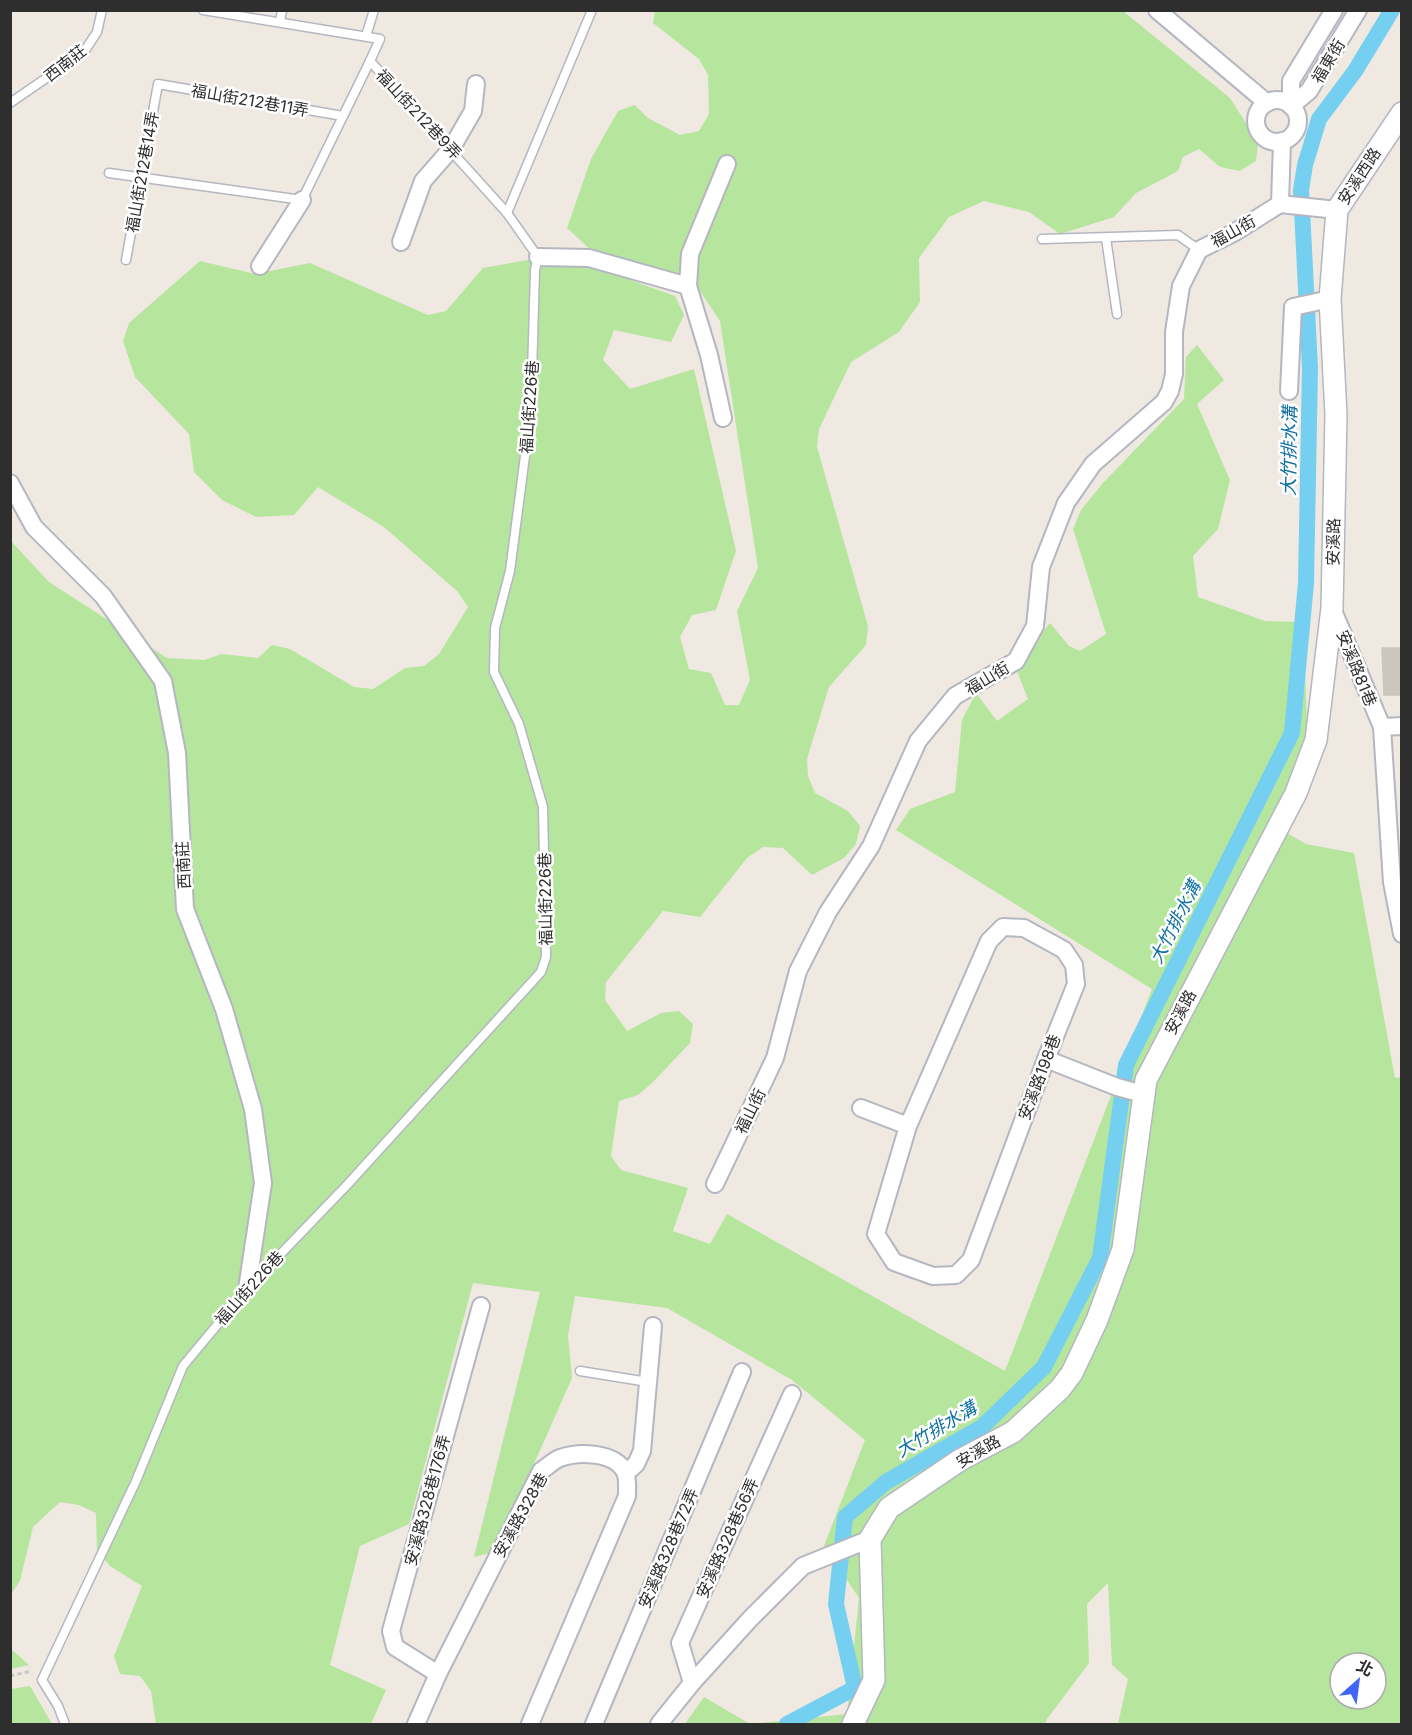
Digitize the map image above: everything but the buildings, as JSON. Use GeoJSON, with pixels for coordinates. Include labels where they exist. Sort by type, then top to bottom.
{"type":"FeatureCollection","features":[{"type":"Feature","properties":{"kind":"street"},"geometry":{"type":"LineString","coordinates":[[1157,10],[1267,103]]}},
{"type":"Feature","properties":{"kind":"street","name":"福東街"},"geometry":{"type":"LineString","coordinates":[[1291,106],[1291,81],[1334,10]]}},
{"type":"Feature","properties":{"kind":"street","name":"福東街"},"geometry":{"type":"LineString","coordinates":[[1291,106],[1309,91],[1358,10]]}},
{"type":"Feature","properties":{"kind":"street"},"geometry":{"type":"LineString","coordinates":[[400,242],[423,181],[451,149],[472,111],[476,84]]}},
{"type":"Feature","properties":{"kind":"street"},"geometry":{"type":"LineString","coordinates":[[1279,101],[1291,106],[1296,112],[1298,126],[1290,138],[1282,141],[1269,140],[1258,130],[1257,115],[1267,103],[1279,101]]}},
{"type":"Feature","properties":{"kind":"street","name":"安溪西路"},"geometry":{"type":"LineString","coordinates":[[1337,210],[1401,113]]}},
{"type":"Feature","properties":{"kind":"street"},"geometry":{"type":"LineString","coordinates":[[1282,141],[1280,204],[1337,210]]}},
{"type":"Feature","properties":{"kind":"street"},"geometry":{"type":"LineString","coordinates":[[723,418],[709,355],[688,286],[690,254],[727,164]]}},
{"type":"Feature","properties":{"kind":"street"},"geometry":{"type":"LineString","coordinates":[[260,266],[302,200]]}},
{"type":"Feature","properties":{"kind":"street","name":"福山街"},"geometry":{"type":"LineString","coordinates":[[714,1184],[775,1058],[798,971],[828,912],[871,846],[918,741],[955,696],[1016,661],[1035,626],[1041,567],[1066,503],[1093,464],[1164,402],[1170,391],[1174,374],[1174,332],[1181,286],[1199,250],[1235,232],[1280,204]]}},
{"type":"Feature","properties":{"kind":"street","name":"安溪路"},"geometry":{"type":"LineString","coordinates":[[870,1539],[889,1508],[960,1460],[1013,1432],[1060,1389],[1072,1373],[1097,1320],[1122,1250],[1139,1093],[1296,793],[1312,751],[1318,730],[1332,608],[1336,415],[1326,300],[1337,210]]}},
{"type":"Feature","properties":{"kind":"street"},"geometry":{"type":"LineString","coordinates":[[538,256],[589,258],[688,286]]}},
{"type":"Feature","properties":{"kind":"street"},"geometry":{"type":"LineString","coordinates":[[1289,391],[1293,307],[1326,300]]}},
{"type":"Feature","properties":{"kind":"street","name":"西南莊"},"geometry":{"type":"LineString","coordinates":[[10,483],[34,527],[103,596],[163,681],[177,753],[185,909],[224,1009],[254,1109],[263,1183],[247,1289]]}},
{"type":"Feature","properties":{"kind":"street","name":"安溪路81巷"},"geometry":{"type":"LineString","coordinates":[[1332,608],[1382,728],[1392,882],[1401,934]]}},
{"type":"Feature","properties":{"kind":"street","name":"安溪路81巷"},"geometry":{"type":"LineString","coordinates":[[1382,728],[1401,726]]}},
{"type":"Feature","properties":{"kind":"street","name":"安溪路198巷"},"geometry":{"type":"LineString","coordinates":[[1003,927],[1024,928],[1064,950],[1074,965],[1076,984],[971,1260],[956,1275],[933,1276],[894,1262],[876,1234],[908,1126],[989,941],[1003,927]]}},
{"type":"Feature","properties":{"kind":"street"},"geometry":{"type":"LineString","coordinates":[[1046,1059],[1117,1087],[1139,1093]]}},
{"type":"Feature","properties":{"kind":"street"},"geometry":{"type":"LineString","coordinates":[[861,1108],[908,1126]]}},
{"type":"Feature","properties":{"kind":"street","name":"安溪路328巷176弄"},"geometry":{"type":"LineString","coordinates":[[438,1674],[395,1647],[391,1631],[481,1306]]}},
{"type":"Feature","properties":{"kind":"street"},"geometry":{"type":"LineString","coordinates":[[530,1725],[627,1496],[626,1473],[636,1464],[642,1450],[653,1326]]}},
{"type":"Feature","properties":{"kind":"street","name":"安溪路328巷72弄"},"geometry":{"type":"LineString","coordinates":[[594,1725],[742,1372]]}},
{"type":"Feature","properties":{"kind":"street","name":"安溪路328巷56弄"},"geometry":{"type":"LineString","coordinates":[[692,1683],[680,1643],[792,1394]]}},
{"type":"Feature","properties":{"kind":"street","name":"安溪路328巷"},"geometry":{"type":"LineString","coordinates":[[416,1725],[438,1674],[527,1494],[541,1471],[560,1458],[580,1454],[600,1456],[615,1462],[626,1473]]}},
{"type":"Feature","properties":{"kind":"street"},"geometry":{"type":"LineString","coordinates":[[659,1725],[692,1683],[750,1619],[803,1566],[870,1539],[874,1680],[853,1725]]}},
{"type":"Feature","properties":{"kind":"lane","name":"西南莊"},"geometry":{"type":"LineString","coordinates":[[10,103],[84,52],[97,33],[102,10]]}},
{"type":"Feature","properties":{"kind":"lane"},"geometry":{"type":"LineString","coordinates":[[203,10],[366,36],[374,10]]}},
{"type":"Feature","properties":{"kind":"lane"},"geometry":{"type":"LineString","coordinates":[[280,22],[282,10]]}},
{"type":"Feature","properties":{"kind":"lane"},"geometry":{"type":"LineString","coordinates":[[538,256],[507,213],[592,10]]}},
{"type":"Feature","properties":{"kind":"lane","name":"福山街212巷9弄"},"geometry":{"type":"LineString","coordinates":[[366,36],[380,39],[370,61],[507,213]]}},
{"type":"Feature","properties":{"kind":"lane"},"geometry":{"type":"LineString","coordinates":[[109,173],[302,200],[370,61]]}},
{"type":"Feature","properties":{"kind":"lane","name":"福山街212巷11弄"},"geometry":{"type":"LineString","coordinates":[[158,84],[343,116]]}},
{"type":"Feature","properties":{"kind":"lane","name":"福山街212巷14弄"},"geometry":{"type":"LineString","coordinates":[[126,260],[158,84]]}},
{"type":"Feature","properties":{"kind":"lane"},"geometry":{"type":"LineString","coordinates":[[1042,239],[1178,235],[1199,250]]}},
{"type":"Feature","properties":{"kind":"lane"},"geometry":{"type":"LineString","coordinates":[[1106,238],[1117,314]]}},
{"type":"Feature","properties":{"kind":"lane","name":"福山街226巷"},"geometry":{"type":"LineString","coordinates":[[48,1667],[136,1481],[183,1366],[247,1289],[346,1185],[541,972],[546,957],[543,807],[519,724],[494,672],[495,628],[510,571],[531,410],[538,256]]}},
{"type":"Feature","properties":{"kind":"lane"},"geometry":{"type":"LineString","coordinates":[[580,1371],[648,1382]]}},
{"type":"Feature","properties":{"kind":"lane"},"geometry":{"type":"LineString","coordinates":[[48,1667],[42,1680],[58,1706],[65,1725]]}},
{"type":"Feature","properties":{"kind":"path"},"geometry":{"type":"LineString","coordinates":[[10,1676],[48,1667]]}},
{"type":"Feature","properties":{"kind":"green space"},"geometry":{"type":"Polygon","coordinates":[[[655,11],[1123,11],[1230,98],[1258,142],[1256,161],[1240,171],[1220,167],[1199,149],[1183,157],[1178,171],[1136,193],[1114,217],[1060,234],[1029,212],[984,201],[949,217],[919,258],[920,302],[899,332],[851,362],[819,429],[817,447],[868,626],[866,645],[829,687],[807,759],[808,776],[815,793],[848,811],[860,826],[856,844],[844,858],[812,875],[783,848],[763,847],[747,858],[700,917],[663,911],[606,982],[605,1000],[627,1031],[661,1013],[679,1011],[693,1024],[690,1043],[652,1083],[638,1095],[619,1101],[611,1156],[621,1170],[688,1188],[673,1231],[710,1244],[727,1214],[1005,1371],[1152,989],[896,830],[910,809],[955,792],[962,720],[976,693],[997,721],[1028,699],[1015,666],[1050,623],[1069,646],[1080,651],[1106,634],[1073,529],[1081,510],[1102,484],[1184,399],[1186,357],[1197,345],[1224,380],[1197,404],[1230,480],[1218,529],[1193,556],[1198,597],[1265,621],[1303,622],[1307,722],[1298,776],[1280,829],[1306,844],[1354,853],[1395,1078],[1401,1077],[1401,1724],[1118,1724],[1128,1679],[1112,1665],[1108,1583],[1087,1604],[1089,1663],[1045,1724],[750,1724],[847,1714],[859,1598],[824,1546],[865,1440],[792,1380],[667,1308],[575,1296],[568,1335],[572,1378],[495,1552],[474,1557],[540,1292],[473,1283],[409,1524],[360,1546],[330,1665],[386,1690],[371,1724],[156,1724],[151,1691],[140,1676],[120,1674],[114,1656],[142,1586],[110,1566],[97,1550],[96,1513],[79,1505],[60,1502],[33,1527],[20,1581],[11,1594],[11,541],[49,582],[167,658],[204,660],[222,654],[258,658],[272,645],[290,649],[354,687],[373,689],[405,668],[424,666],[439,654],[468,607],[457,591],[384,527],[318,487],[294,515],[256,517],[222,500],[194,472],[189,434],[135,377],[123,341],[129,323],[200,261],[255,274],[310,263],[428,315],[446,311],[483,268],[539,258],[577,261],[675,296],[684,315],[671,342],[614,330],[603,360],[630,389],[694,369],[736,551],[716,610],[692,615],[680,637],[689,669],[711,673],[725,705],[739,705],[750,680],[737,611],[758,568],[720,321],[692,279],[592,251],[567,228],[591,159],[618,111],[635,105],[648,118],[680,135],[699,131],[709,114],[708,75],[699,59],[653,23],[655,11]]]}},
{"type":"Feature","properties":{"kind":"green space"},"geometry":{"type":"Polygon","coordinates":[[[11,1649],[29,1665],[11,1669],[11,1649]]]}},
{"type":"Feature","properties":{"kind":"green space"},"geometry":{"type":"Polygon","coordinates":[[[30,1686],[52,1724],[11,1724],[11,1689],[30,1686]]]}},
{"type":"Feature","properties":{"kind":"green space"},"geometry":{"type":"Polygon","coordinates":[[[704,1697],[750,1724],[685,1724],[704,1697]]]}},
{"type":"Feature","properties":{"kind":"waterway","name":"大竹排水溝"},"geometry":{"type":"LineString","coordinates":[[787,1724],[855,1688],[836,1604],[845,1517],[886,1482],[982,1427],[1044,1367],[1100,1258],[1126,1065],[1292,733],[1306,583],[1310,368],[1301,190],[1305,165],[1319,119],[1355,71],[1392,10]]}}]}
